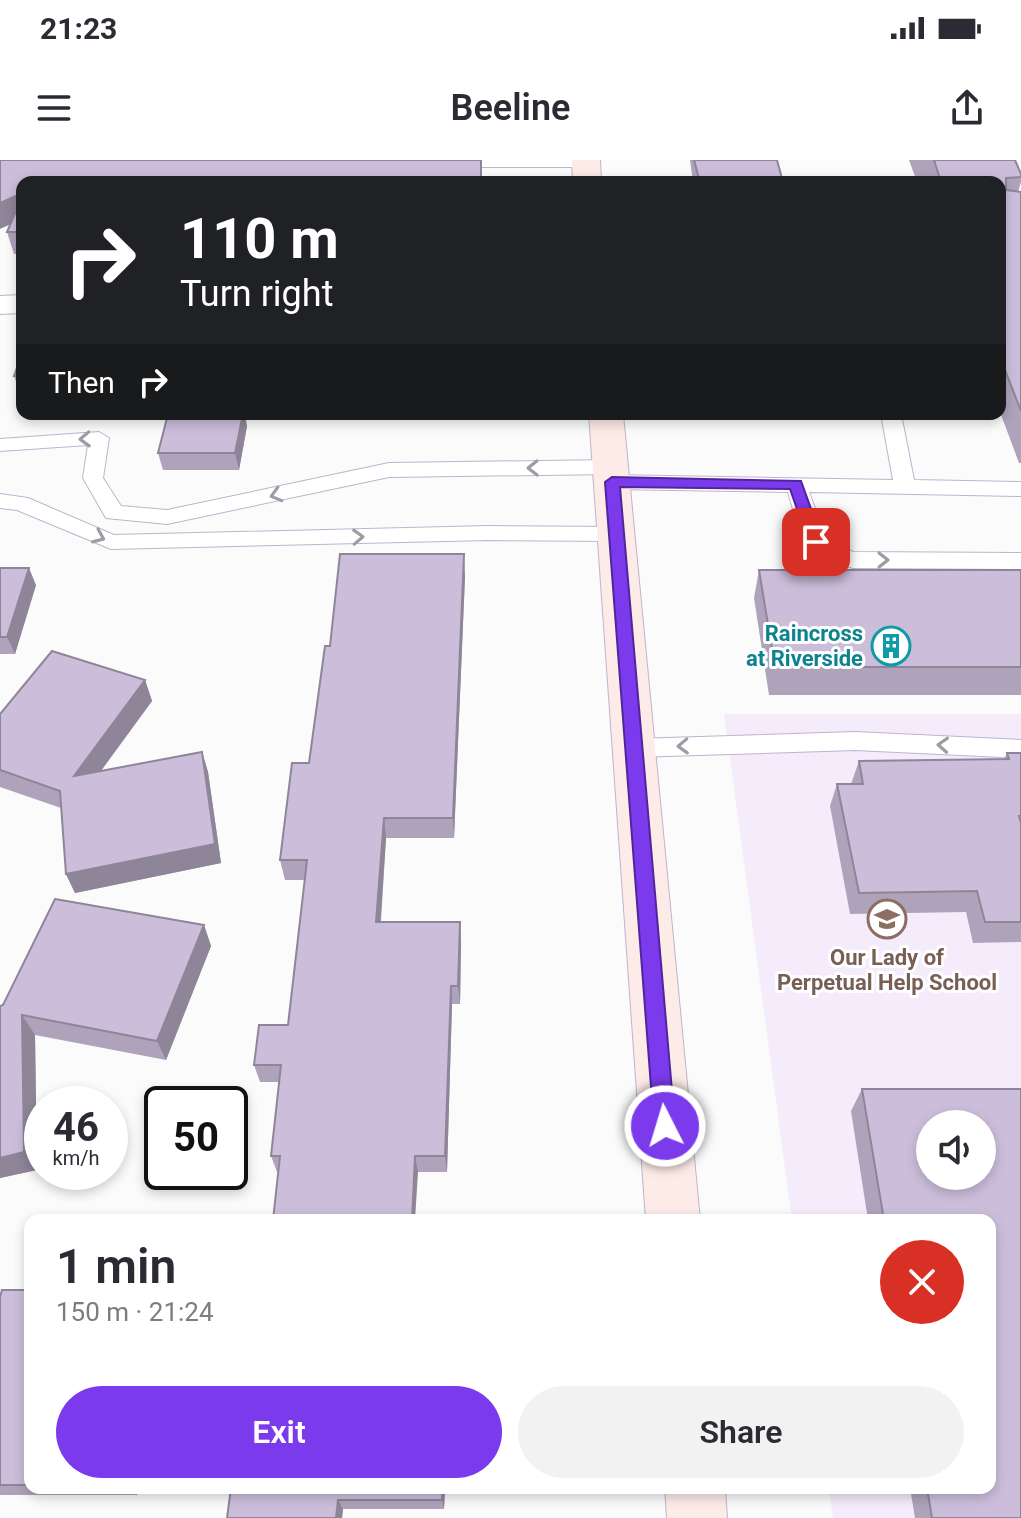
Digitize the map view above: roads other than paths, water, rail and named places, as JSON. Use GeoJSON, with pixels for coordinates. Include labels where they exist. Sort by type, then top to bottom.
{"type":"FeatureCollection","features":[{"type":"Feature","properties":{"kind":"main road"},"geometry":{"type":"LineString","coordinates":[[607,420],[673,1214]]}},
{"type":"Feature","properties":{"kind":"main road"},"geometry":{"type":"LineString","coordinates":[[695,1494],[697,1518]]}},
{"type":"Feature","properties":{"kind":"lane"},"geometry":{"type":"LineString","coordinates":[[431,162],[586,168]]}},
{"type":"Feature","properties":{"kind":"lane"},"geometry":{"type":"LineString","coordinates":[[892,420],[905,487]]}},
{"type":"Feature","properties":{"kind":"lane"},"geometry":{"type":"LineString","coordinates":[[0,445],[99,438],[93,478],[114,513],[167,517],[255,501],[325,481],[389,470],[612,474],[796,485],[1021,489]]}},
{"type":"Feature","properties":{"kind":"lane"},"geometry":{"type":"LineString","coordinates":[[796,485],[816,542],[829,555],[853,560],[1021,561]]}},
{"type":"Feature","properties":{"kind":"lane"},"geometry":{"type":"LineString","coordinates":[[0,501],[21,503],[111,542],[488,533],[616,534]]}},
{"type":"Feature","properties":{"kind":"lane"},"geometry":{"type":"LineString","coordinates":[[634,748],[855,741],[1021,749]]}},
{"type":"Feature","properties":{"kind":"place","name":"Raincross at Riverside"},"geometry":{"type":"Point","coordinates":[891,646]}},
{"type":"Feature","properties":{"kind":"place","name":"Our Lady of Perpetual Help School"},"geometry":{"type":"Point","coordinates":[887,919]}}]}
